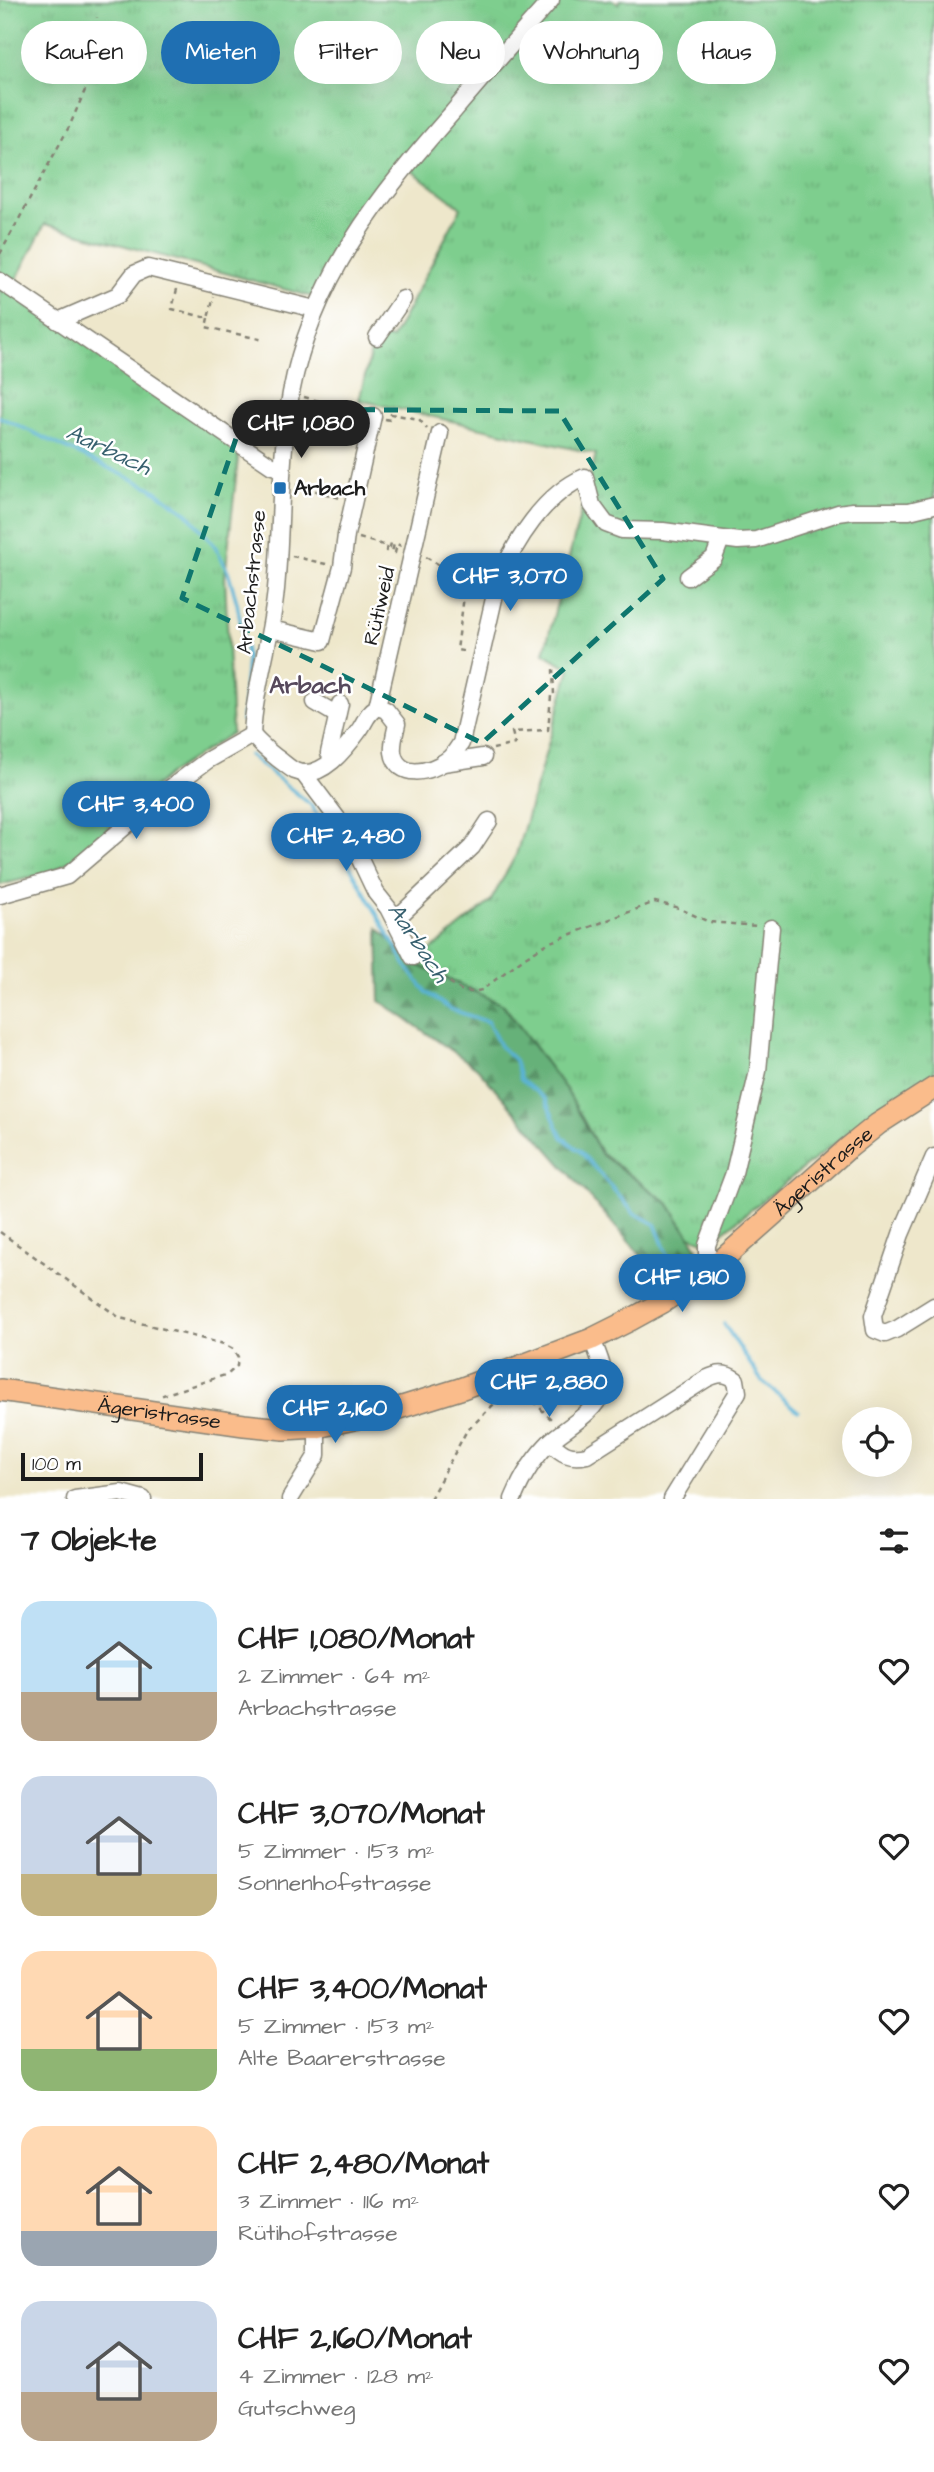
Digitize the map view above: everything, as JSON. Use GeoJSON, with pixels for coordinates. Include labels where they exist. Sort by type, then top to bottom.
{"type":"FeatureCollection","features":[{"type":"Feature","properties":{"kind":"main road","name":"Ägeristrasse"},"geometry":{"type":"LineString","coordinates":[[0,1390],[284,1429],[317,1427],[414,1404],[592,1339],[663,1302],[715,1266],[878,1124],[934,1088]]}},
{"type":"Feature","properties":{"kind":"street","name":"Arbachstrasse"},"geometry":{"type":"LineString","coordinates":[[252,735],[272,624],[279,555],[282,467],[291,394],[301,350],[315,309],[336,267],[415,153],[551,0]]}},
{"type":"Feature","properties":{"kind":"street"},"geometry":{"type":"LineString","coordinates":[[58,321],[118,295],[134,274],[148,268],[315,309]]}},
{"type":"Feature","properties":{"kind":"street"},"geometry":{"type":"LineString","coordinates":[[0,281],[272,466],[282,467]]}},
{"type":"Feature","properties":{"kind":"street"},"geometry":{"type":"LineString","coordinates":[[377,337],[403,299]]}},
{"type":"Feature","properties":{"kind":"street"},"geometry":{"type":"LineString","coordinates":[[272,624],[321,641],[342,567],[346,534],[373,416]]}},
{"type":"Feature","properties":{"kind":"street","name":"Rütiweid"},"geometry":{"type":"LineString","coordinates":[[303,773],[317,771],[334,759],[362,727],[368,712],[377,707],[440,433]]}},
{"type":"Feature","properties":{"kind":"street"},"geometry":{"type":"LineString","coordinates":[[377,707],[386,710],[397,724],[393,749],[395,762],[403,769],[417,772],[434,769],[449,759],[461,743],[503,568],[537,517],[569,484],[584,477],[592,505],[606,524],[622,530],[663,531],[738,541],[756,540],[838,513],[909,511],[934,505]]}},
{"type":"Feature","properties":{"kind":"street"},"geometry":{"type":"LineString","coordinates":[[688,577],[714,558],[721,539]]}},
{"type":"Feature","properties":{"kind":"street"},"geometry":{"type":"LineString","coordinates":[[272,624],[312,629]]}},
{"type":"Feature","properties":{"kind":"street"},"geometry":{"type":"LineString","coordinates":[[315,702],[339,709],[329,753],[334,759]]}},
{"type":"Feature","properties":{"kind":"street"},"geometry":{"type":"LineString","coordinates":[[0,895],[68,876],[169,789],[208,760],[252,735],[265,749],[294,770],[303,773],[346,830],[376,893],[395,920],[413,957]]}},
{"type":"Feature","properties":{"kind":"street"},"geometry":{"type":"LineString","coordinates":[[443,763],[483,757]]}},
{"type":"Feature","properties":{"kind":"street"},"geometry":{"type":"LineString","coordinates":[[395,920],[471,847],[489,821]]}},
{"type":"Feature","properties":{"kind":"street"},"geometry":{"type":"LineString","coordinates":[[715,1266],[707,1254],[707,1245],[734,1173],[758,1071],[771,928]]}},
{"type":"Feature","properties":{"kind":"street"},"geometry":{"type":"LineString","coordinates":[[934,1157],[901,1234],[873,1316],[875,1329],[885,1334],[934,1306]]}},
{"type":"Feature","properties":{"kind":"street"},"geometry":{"type":"LineString","coordinates":[[513,1499],[525,1473],[550,1442],[595,1405],[603,1390],[604,1376],[592,1339]]}},
{"type":"Feature","properties":{"kind":"street"},"geometry":{"type":"LineString","coordinates":[[550,1442],[567,1456],[587,1455],[706,1379],[718,1374],[728,1375],[736,1380],[738,1392],[671,1499]]}},
{"type":"Feature","properties":{"kind":"street"},"geometry":{"type":"LineString","coordinates":[[290,1499],[317,1455],[317,1427]]}},
{"type":"Feature","properties":{"kind":"street"},"geometry":{"type":"LineString","coordinates":[[75,1499],[121,1493],[143,1499]]}},
{"type":"Feature","properties":{"kind":"path"},"geometry":{"type":"LineString","coordinates":[[0,254],[70,125],[98,60],[97,17]]}},
{"type":"Feature","properties":{"kind":"path"},"geometry":{"type":"LineString","coordinates":[[180,276],[172,309],[208,318]]}},
{"type":"Feature","properties":{"kind":"path"},"geometry":{"type":"LineString","coordinates":[[217,285],[206,327],[264,340]]}},
{"type":"Feature","properties":{"kind":"path"},"geometry":{"type":"LineString","coordinates":[[299,396],[355,411]]}},
{"type":"Feature","properties":{"kind":"path"},"geometry":{"type":"LineString","coordinates":[[390,421],[391,414],[410,417],[419,419],[424,428]]}},
{"type":"Feature","properties":{"kind":"path"},"geometry":{"type":"LineString","coordinates":[[302,486],[338,498]]}},
{"type":"Feature","properties":{"kind":"path"},"geometry":{"type":"LineString","coordinates":[[359,538],[387,546],[386,551],[389,551],[391,543],[394,544],[392,552],[395,553],[397,544],[401,545],[398,554]]}},
{"type":"Feature","properties":{"kind":"path"},"geometry":{"type":"LineString","coordinates":[[424,556],[432,558],[441,566],[438,583],[452,593],[464,596],[457,650]]}},
{"type":"Feature","properties":{"kind":"path"},"geometry":{"type":"LineString","coordinates":[[298,557],[326,565]]}},
{"type":"Feature","properties":{"kind":"path"},"geometry":{"type":"LineString","coordinates":[[514,744],[512,732],[548,730],[551,696],[554,696],[553,669]]}},
{"type":"Feature","properties":{"kind":"path"},"geometry":{"type":"LineString","coordinates":[[413,957],[461,990],[471,992],[482,990],[524,957],[548,943],[655,902],[676,907],[709,922],[771,928]]}},
{"type":"Feature","properties":{"kind":"path"},"geometry":{"type":"LineString","coordinates":[[0,1232],[120,1318],[224,1343],[233,1349],[238,1357],[237,1366],[228,1374],[155,1397],[149,1411]]}},
{"type":"Feature","properties":{"kind":"path"},"geometry":{"type":"LineString","coordinates":[[430,1499],[466,1432],[494,1404],[518,1387],[552,1420]]}},
{"type":"Feature","properties":{"kind":"highlighted area"},"geometry":{"type":"Polygon","coordinates":[[[246,409],[559,411],[663,579],[482,743],[182,598],[246,409]]]}},
{"type":"Feature","properties":{"kind":"green space"},"geometry":{"type":"Polygon","coordinates":[[[0,0],[612,0],[618,4],[620,0],[934,0],[934,1078],[849,1132],[709,1243],[690,1236],[668,1203],[602,1154],[567,1091],[504,1005],[415,963],[490,902],[516,855],[570,669],[544,653],[596,454],[359,400],[375,335],[392,339],[461,208],[400,162],[358,220],[313,297],[45,224],[13,286],[239,450],[225,577],[232,733],[168,775],[76,857],[50,873],[0,885],[0,0]]]}},
{"type":"Feature","properties":{"kind":"green space"},"geometry":{"type":"Polygon","coordinates":[[[378,928],[415,964],[503,1005],[567,1091],[602,1155],[668,1203],[698,1249],[658,1275],[477,1068],[380,1001],[378,928]]]}},
{"type":"Feature","properties":{"kind":"waterway","name":"Aarbach"},"geometry":{"type":"LineString","coordinates":[[0,417],[151,488],[187,513],[215,546],[228,571],[247,659],[242,721]]}},
{"type":"Feature","properties":{"kind":"waterway","name":"Aarbach"},"geometry":{"type":"LineString","coordinates":[[249,755],[311,805],[352,870],[408,969],[427,993],[450,1009],[488,1022],[500,1046],[515,1060],[520,1079],[545,1099],[562,1137],[580,1151],[634,1213],[655,1224],[669,1259]]}},
{"type":"Feature","properties":{"kind":"waterway"},"geometry":{"type":"LineString","coordinates":[[724,1324],[761,1380],[798,1411]]}},
{"type":"Feature","properties":{"kind":"place","name":"Arbach"},"geometry":{"type":"Point","coordinates":[280,488]}},
{"type":"Feature","properties":{"kind":"district","name":"Arbach"},"geometry":{"type":"Point","coordinates":[310,685]}}]}
